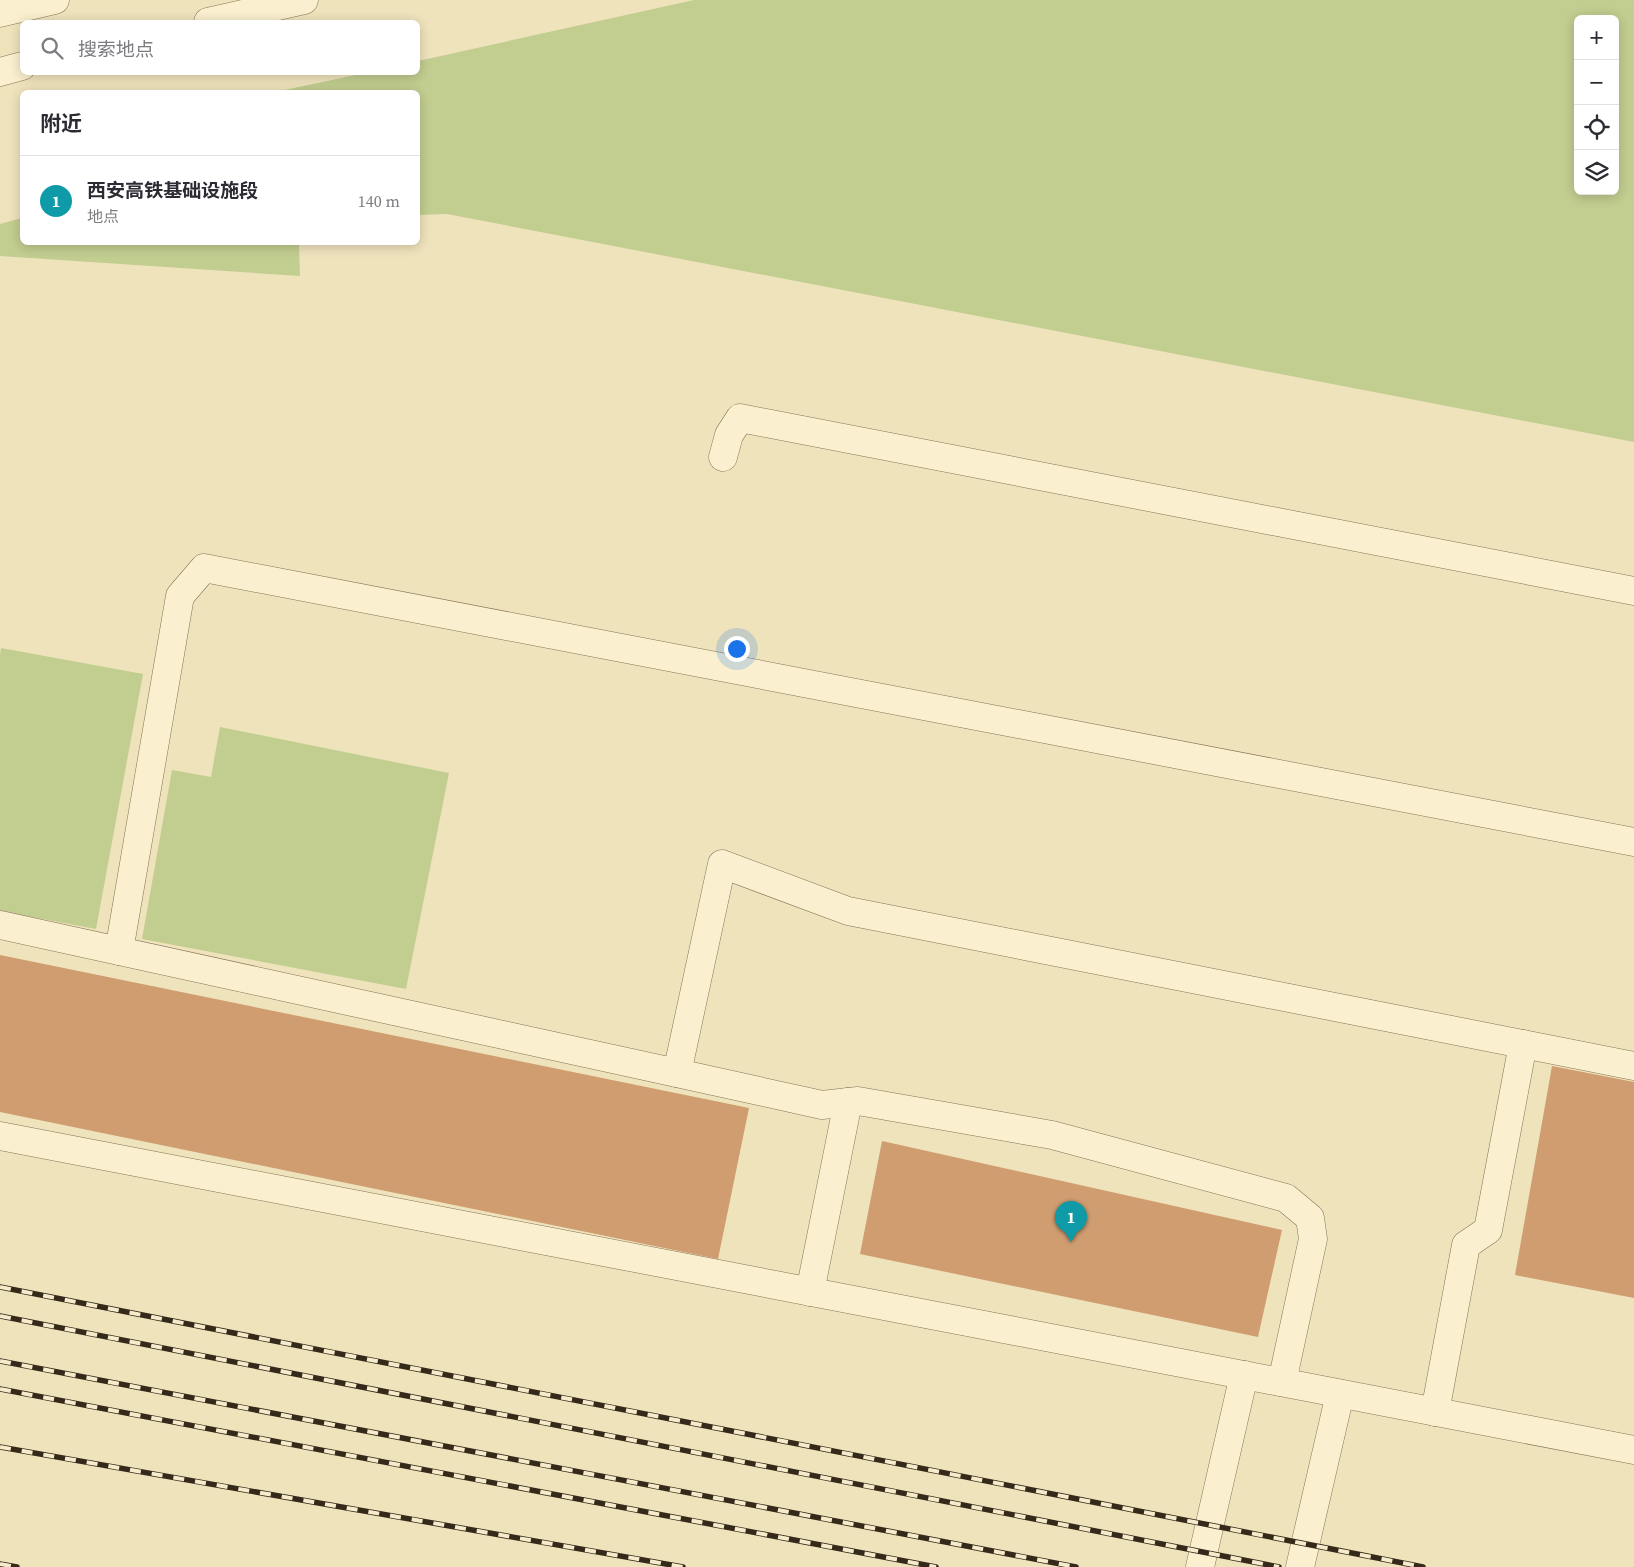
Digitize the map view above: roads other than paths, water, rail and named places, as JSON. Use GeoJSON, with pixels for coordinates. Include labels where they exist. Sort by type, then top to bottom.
{"type":"FeatureCollection","features":[{"type":"Feature","properties":{"kind":"street"},"geometry":{"type":"LineString","coordinates":[[0,13],[55,0]]}},
{"type":"Feature","properties":{"kind":"street"},"geometry":{"type":"LineString","coordinates":[[217,20],[304,0]]}},
{"type":"Feature","properties":{"kind":"street"},"geometry":{"type":"LineString","coordinates":[[0,72],[20,67]]}},
{"type":"Feature","properties":{"kind":"street"},"geometry":{"type":"LineString","coordinates":[[723,457],[729,435],[740,418],[1634,591]]}},
{"type":"Feature","properties":{"kind":"street"},"geometry":{"type":"LineString","coordinates":[[119,951],[180,596],[204,568],[1634,842]]}},
{"type":"Feature","properties":{"kind":"street"},"geometry":{"type":"LineString","coordinates":[[677,1073],[722,864],[848,911],[1634,1066]]}},
{"type":"Feature","properties":{"kind":"street"},"geometry":{"type":"LineString","coordinates":[[0,925],[822,1105],[858,1101],[1052,1135],[1286,1198],[1310,1218],[1313,1239],[1282,1382]]}},
{"type":"Feature","properties":{"kind":"street"},"geometry":{"type":"LineString","coordinates":[[1434,1412],[1466,1245],[1488,1230],[1523,1044]]}},
{"type":"Feature","properties":{"kind":"street"},"geometry":{"type":"LineString","coordinates":[[810,1292],[848,1102]]}},
{"type":"Feature","properties":{"kind":"street"},"geometry":{"type":"LineString","coordinates":[[0,1136],[1634,1450]]}},
{"type":"Feature","properties":{"kind":"street"},"geometry":{"type":"LineString","coordinates":[[1200,1567],[1244,1375]]}},
{"type":"Feature","properties":{"kind":"street"},"geometry":{"type":"LineString","coordinates":[[1300,1567],[1340,1394]]}},
{"type":"Feature","properties":{"kind":"railway"},"geometry":{"type":"LineString","coordinates":[[0,1287],[1423,1567]]}},
{"type":"Feature","properties":{"kind":"railway"},"geometry":{"type":"LineString","coordinates":[[0,1316],[1279,1567]]}},
{"type":"Feature","properties":{"kind":"railway"},"geometry":{"type":"LineString","coordinates":[[0,1361],[1076,1567]]}},
{"type":"Feature","properties":{"kind":"railway"},"geometry":{"type":"LineString","coordinates":[[0,1389],[936,1567]]}},
{"type":"Feature","properties":{"kind":"railway"},"geometry":{"type":"LineString","coordinates":[[0,1447],[683,1567]]}},
{"type":"Feature","properties":{"kind":"railway"},"geometry":{"type":"LineString","coordinates":[[0,1564],[17,1567]]}},
{"type":"Feature","properties":{"kind":"place","name":"西安高铁基础设施段"},"geometry":{"type":"Point","coordinates":[1071,1242]}}]}
